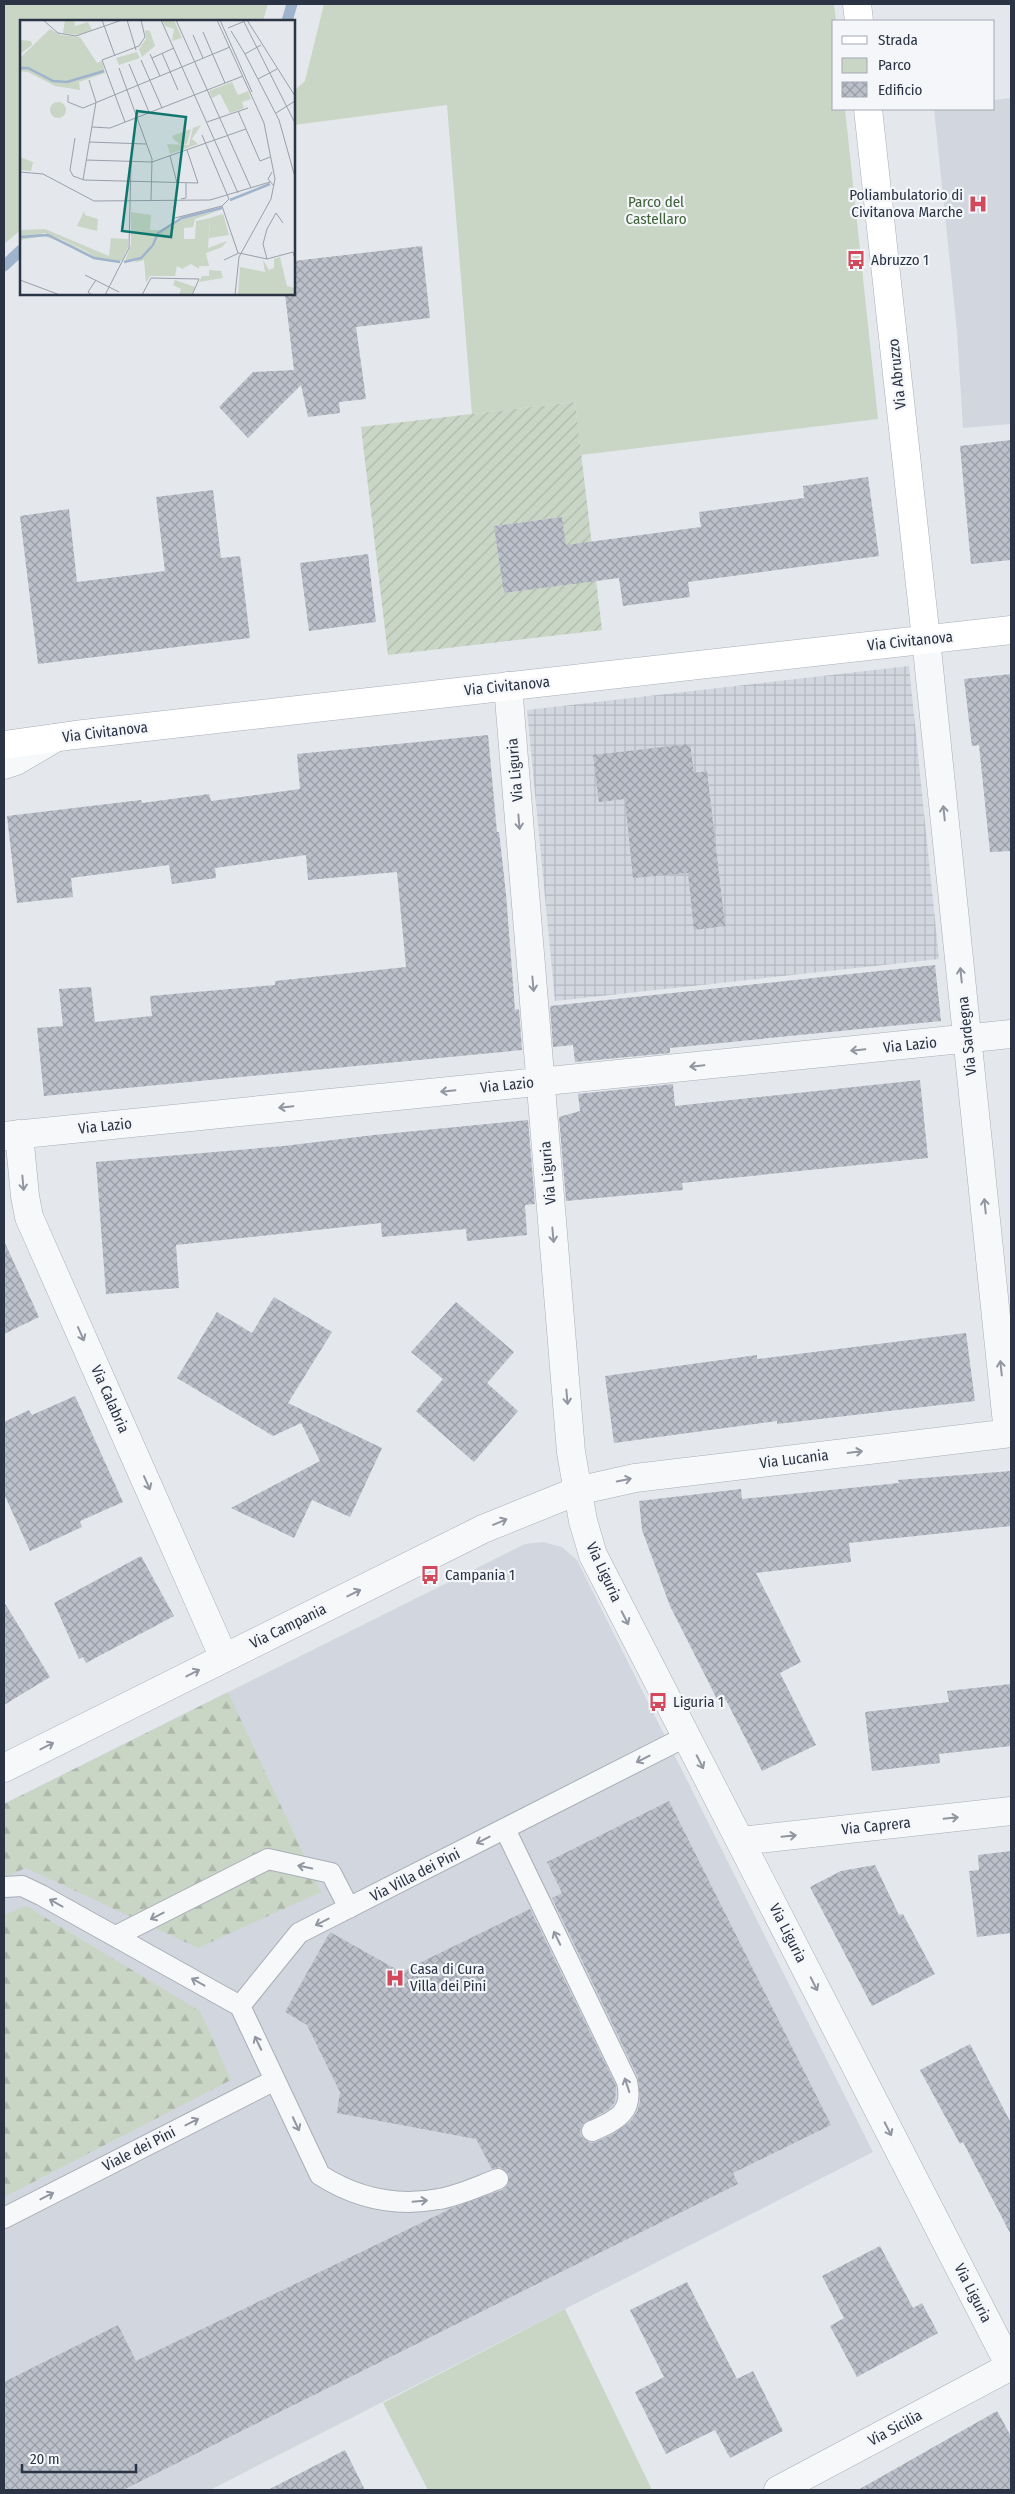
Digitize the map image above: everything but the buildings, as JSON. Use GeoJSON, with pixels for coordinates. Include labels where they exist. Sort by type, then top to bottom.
{"type":"FeatureCollection","features":[{"type":"Feature","properties":{"kind":"street"},"geometry":{"type":"LineString","coordinates":[[857,4],[859,20]]}},
{"type":"Feature","properties":{"kind":"street","name":"Via Abruzzo"},"geometry":{"type":"LineString","coordinates":[[868,110],[926,639]]}},
{"type":"Feature","properties":{"kind":"street","name":"Via Civitanova"},"geometry":{"type":"LineString","coordinates":[[4,746],[56,738],[1011,630]]}},
{"type":"Feature","properties":{"kind":"street","name":"Via Sardegna"},"geometry":{"type":"LineString","coordinates":[[926,639],[1010,1433]]}},
{"type":"Feature","properties":{"kind":"street","name":"Via Liguria"},"geometry":{"type":"LineString","coordinates":[[508,686],[570,1442],[577,1491],[592,1555],[1011,2366]]}},
{"type":"Feature","properties":{"kind":"street"},"geometry":{"type":"LineString","coordinates":[[4,765],[16,761],[56,738]]}},
{"type":"Feature","properties":{"kind":"street","name":"Via Lazio"},"geometry":{"type":"LineString","coordinates":[[12,1135],[1011,1034]]}},
{"type":"Feature","properties":{"kind":"street","name":"Via Calabria"},"geometry":{"type":"LineString","coordinates":[[12,1135],[30,1217],[224,1658]]}},
{"type":"Feature","properties":{"kind":"street","name":"Via Lucania"},"geometry":{"type":"LineString","coordinates":[[577,1491],[635,1478],[1010,1433]]}},
{"type":"Feature","properties":{"kind":"street","name":"Via Campania"},"geometry":{"type":"LineString","coordinates":[[4,1768],[484,1529],[577,1491]]}},
{"type":"Feature","properties":{"kind":"street","name":"Via Caprera"},"geometry":{"type":"LineString","coordinates":[[741,1841],[1011,1811]]}},
{"type":"Feature","properties":{"kind":"street","name":"Via Sicilia"},"geometry":{"type":"LineString","coordinates":[[778,2490],[1011,2366]]}},
{"type":"Feature","properties":{"kind":"lane","name":"Via Villa dei Pini"},"geometry":{"type":"LineString","coordinates":[[240,2006],[299,1934],[686,1736]]}},
{"type":"Feature","properties":{"kind":"lane"},"geometry":{"type":"LineString","coordinates":[[505,1829],[627,2082],[630,2094],[628,2106],[619,2116],[592,2131]]}},
{"type":"Feature","properties":{"kind":"lane"},"geometry":{"type":"LineString","coordinates":[[116,1936],[268,1859],[330,1872],[349,1908]]}},
{"type":"Feature","properties":{"kind":"lane"},"geometry":{"type":"LineString","coordinates":[[4,1887],[22,1886],[41,1895],[240,2006],[320,2175],[334,2184],[368,2198],[400,2203],[440,2199],[498,2180]]}},
{"type":"Feature","properties":{"kind":"lane","name":"Viale dei Pini"},"geometry":{"type":"LineString","coordinates":[[4,2218],[275,2080]]}},
{"type":"Feature","properties":{"kind":"shaded area","name":"Poliambulatorio di Civitanova Marche"},"geometry":{"type":"Polygon","coordinates":[[[1011,98],[1011,424],[963,428],[957,331],[934,110],[995,110],[995,100],[1011,98]]]}},
{"type":"Feature","properties":{"kind":"shaded area"},"geometry":{"type":"Polygon","coordinates":[[[909,666],[939,959],[555,1001],[527,710],[909,666]]]}},
{"type":"Feature","properties":{"kind":"shaded area","name":"Casa di Cura Villa dei Pini"},"geometry":{"type":"Polygon","coordinates":[[[543,1542],[562,1547],[577,1560],[873,2152],[210,2490],[4,2490],[4,1804],[525,1544],[543,1542]]]}},
{"type":"Feature","properties":{"kind":"green space"},"geometry":{"type":"Polygon","coordinates":[[[4,4],[268,4],[263,20],[20,20],[20,231],[4,244],[4,4]]]}},
{"type":"Feature","properties":{"kind":"green space","name":"Parco del Castellaro"},"geometry":{"type":"Polygon","coordinates":[[[324,4],[834,4],[836,20],[832,20],[832,110],[845,110],[878,419],[581,455],[575,402],[472,414],[447,105],[295,125],[295,90],[305,81],[324,4]]]}},
{"type":"Feature","properties":{"kind":"green space"},"geometry":{"type":"Polygon","coordinates":[[[575,402],[602,630],[388,655],[361,427],[575,402]],[[562,517],[495,526],[504,593],[571,584],[562,517]]]}},
{"type":"Feature","properties":{"kind":"green space"},"geometry":{"type":"Polygon","coordinates":[[[228,1692],[321,1892],[198,1948],[26,1868],[4,1877],[4,1804],[228,1692]]]}},
{"type":"Feature","properties":{"kind":"green space"},"geometry":{"type":"Polygon","coordinates":[[[26,1906],[200,2011],[231,2080],[4,2197],[4,1915],[26,1906]]]}},
{"type":"Feature","properties":{"kind":"green space"},"geometry":{"type":"Polygon","coordinates":[[[565,2309],[652,2490],[428,2490],[383,2403],[565,2309]]]}},
{"type":"Feature","properties":{"kind":"waterway"},"geometry":{"type":"LineString","coordinates":[[287,20],[292,4]]}},
{"type":"Feature","properties":{"kind":"waterway"},"geometry":{"type":"LineString","coordinates":[[4,266],[20,251]]}},
{"type":"Feature","properties":{"kind":"place","name":"Poliambulatorio di Civitanova Marche"},"geometry":{"type":"Point","coordinates":[978,204]}},
{"type":"Feature","properties":{"kind":"place","name":"Abruzzo 1"},"geometry":{"type":"Point","coordinates":[856,260]}},
{"type":"Feature","properties":{"kind":"place","name":"Campania 1"},"geometry":{"type":"Point","coordinates":[430,1575]}},
{"type":"Feature","properties":{"kind":"place","name":"Liguria 1"},"geometry":{"type":"Point","coordinates":[658,1702]}},
{"type":"Feature","properties":{"kind":"place","name":"Casa di Cura Villa dei Pini"},"geometry":{"type":"Point","coordinates":[395,1978]}}]}
